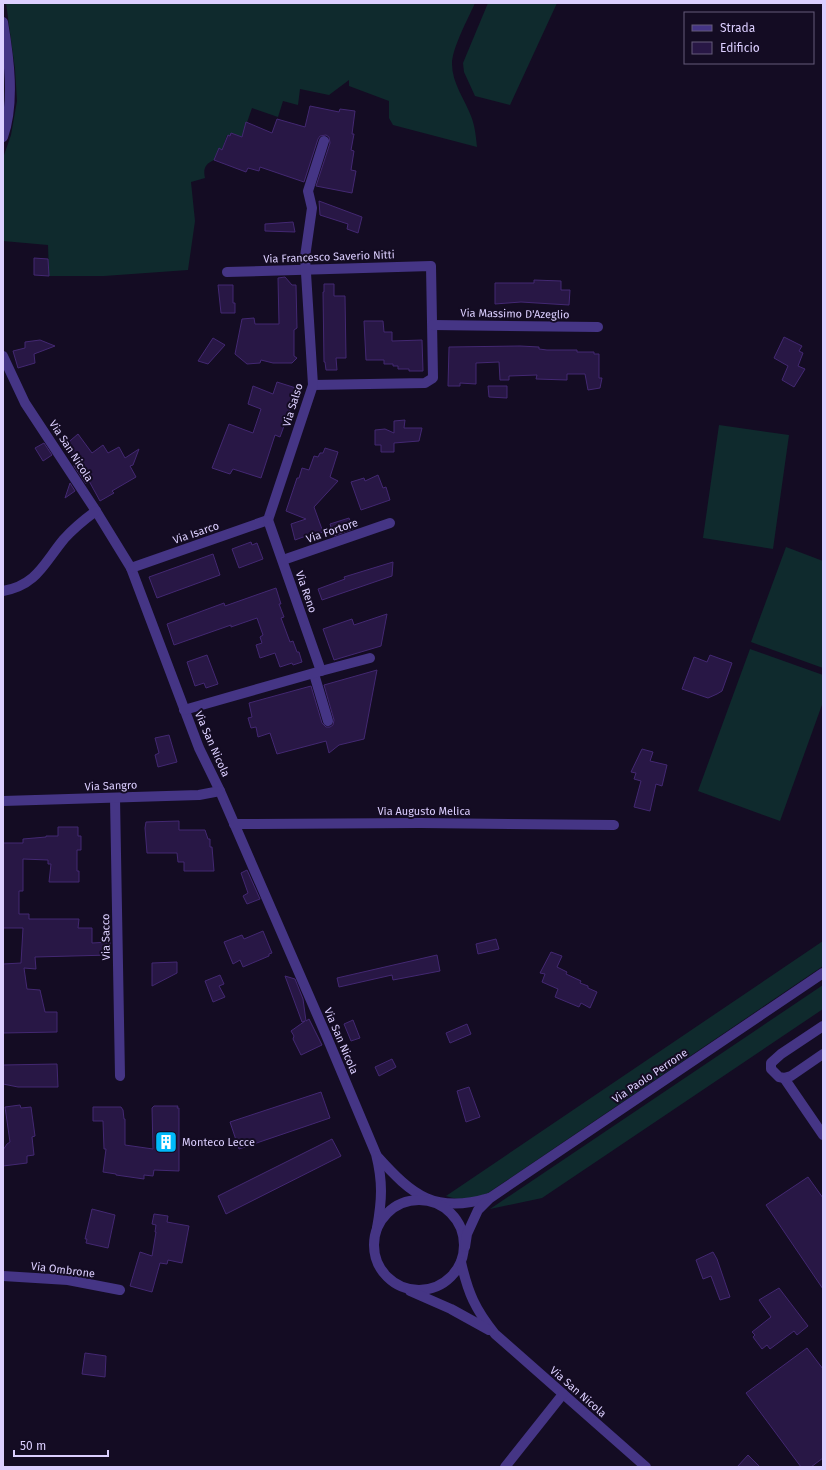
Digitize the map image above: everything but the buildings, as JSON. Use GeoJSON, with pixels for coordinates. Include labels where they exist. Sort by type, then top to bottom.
{"type":"FeatureCollection","features":[{"type":"Feature","properties":{"kind":"street"},"geometry":{"type":"LineString","coordinates":[[3,22],[10,104],[10,111],[3,137]]}},
{"type":"Feature","properties":{"kind":"street","name":"Via Salso"},"geometry":{"type":"LineString","coordinates":[[268,520],[313,385],[305,256],[312,208],[308,191],[324,142]]}},
{"type":"Feature","properties":{"kind":"street","name":"Via Francesco Saverio Nitti"},"geometry":{"type":"LineString","coordinates":[[227,272],[431,266],[433,325]]}},
{"type":"Feature","properties":{"kind":"street"},"geometry":{"type":"LineString","coordinates":[[313,385],[425,383],[432,378],[433,325]]}},
{"type":"Feature","properties":{"kind":"street","name":"Via Massimo D'Azeglio"},"geometry":{"type":"LineString","coordinates":[[433,325],[598,328]]}},
{"type":"Feature","properties":{"kind":"street","name":"Via San Nicola"},"geometry":{"type":"LineString","coordinates":[[3,356],[25,403],[96,511],[131,568],[199,748],[220,791],[376,1154],[382,1184],[381,1208],[374,1251],[377,1262],[384,1274],[394,1283],[462,1315],[495,1334]]}},
{"type":"Feature","properties":{"kind":"street"},"geometry":{"type":"LineString","coordinates":[[3,591],[15,588],[30,581],[46,564],[64,539],[81,522],[96,511]]}},
{"type":"Feature","properties":{"kind":"street","name":"Via Reno"},"geometry":{"type":"LineString","coordinates":[[268,520],[283,560],[318,673],[328,721]]}},
{"type":"Feature","properties":{"kind":"street","name":"Via Isarco"},"geometry":{"type":"LineString","coordinates":[[131,568],[268,520]]}},
{"type":"Feature","properties":{"kind":"street","name":"Via Fortore"},"geometry":{"type":"LineString","coordinates":[[283,560],[390,523]]}},
{"type":"Feature","properties":{"kind":"street"},"geometry":{"type":"LineString","coordinates":[[184,710],[370,658]]}},
{"type":"Feature","properties":{"kind":"street","name":"Via Sangro"},"geometry":{"type":"LineString","coordinates":[[3,801],[199,795],[220,791]]}},
{"type":"Feature","properties":{"kind":"street","name":"Via Sacco"},"geometry":{"type":"LineString","coordinates":[[115,798],[120,1076]]}},
{"type":"Feature","properties":{"kind":"street","name":"Via Augusto Melica"},"geometry":{"type":"LineString","coordinates":[[234,824],[428,823],[614,825]]}},
{"type":"Feature","properties":{"kind":"street","name":"Via Paolo Perrone"},"geometry":{"type":"LineString","coordinates":[[465,1247],[468,1234],[478,1210],[490,1198],[823,973]]}},
{"type":"Feature","properties":{"kind":"street"},"geometry":{"type":"LineString","coordinates":[[823,1026],[781,1054],[771,1063],[771,1069],[778,1077],[784,1078],[791,1076],[823,1054]]}},
{"type":"Feature","properties":{"kind":"street"},"geometry":{"type":"LineString","coordinates":[[784,1078],[823,1135]]}},
{"type":"Feature","properties":{"kind":"street","name":"Via San Nicola"},"geometry":{"type":"LineString","coordinates":[[376,1154],[390,1170],[416,1193],[445,1207],[454,1215],[462,1228],[465,1247],[461,1262],[449,1279],[438,1286],[426,1290],[405,1288]]}},
{"type":"Feature","properties":{"kind":"street","name":"Via Paolo Perrone"},"geometry":{"type":"LineString","coordinates":[[430,1201],[458,1204],[472,1203],[490,1198]]}},
{"type":"Feature","properties":{"kind":"street","name":"Via San Nicola"},"geometry":{"type":"LineString","coordinates":[[377,1228],[386,1214],[400,1204],[415,1200],[430,1201]]}},
{"type":"Feature","properties":{"kind":"street","name":"Via San Nicola"},"geometry":{"type":"LineString","coordinates":[[461,1262],[466,1285],[472,1300],[481,1317],[495,1334],[646,1467]]}},
{"type":"Feature","properties":{"kind":"street","name":"Via Ombrone"},"geometry":{"type":"LineString","coordinates":[[3,1276],[68,1280],[120,1290]]}},
{"type":"Feature","properties":{"kind":"street"},"geometry":{"type":"LineString","coordinates":[[505,1467],[563,1394]]}},
{"type":"Feature","properties":{"kind":"green space"},"geometry":{"type":"Polygon","coordinates":[[[6,3],[475,3],[457,42],[452,64],[456,85],[472,120],[477,147],[393,125],[389,118],[389,101],[349,86],[349,80],[329,95],[300,89],[298,105],[283,101],[278,117],[252,108],[242,137],[231,133],[230,136],[227,135],[222,150],[219,148],[214,160],[205,167],[205,178],[191,182],[195,221],[188,270],[104,276],[49,276],[48,245],[3,241],[3,158],[11,135],[17,101],[15,69],[6,3]]]}},
{"type":"Feature","properties":{"kind":"green space"},"geometry":{"type":"Polygon","coordinates":[[[488,3],[557,3],[510,105],[475,96],[464,72],[463,63],[488,3]]]}},
{"type":"Feature","properties":{"kind":"green space"},"geometry":{"type":"Polygon","coordinates":[[[719,425],[789,435],[773,549],[703,538],[719,425]]]}},
{"type":"Feature","properties":{"kind":"green space"},"geometry":{"type":"Polygon","coordinates":[[[786,547],[823,561],[823,668],[751,642],[786,547]]]}},
{"type":"Feature","properties":{"kind":"green space"},"geometry":{"type":"Polygon","coordinates":[[[750,649],[823,675],[823,702],[780,821],[698,791],[750,649]]]}},
{"type":"Feature","properties":{"kind":"green space"},"geometry":{"type":"Polygon","coordinates":[[[823,941],[823,966],[488,1193],[467,1199],[451,1198],[446,1196],[823,941]]]}},
{"type":"Feature","properties":{"kind":"green space"},"geometry":{"type":"Polygon","coordinates":[[[823,985],[823,1009],[542,1198],[490,1209],[823,985]]]}},
{"type":"Feature","properties":{"kind":"place","name":"Monteco Lecce"},"geometry":{"type":"Point","coordinates":[166,1142]}}]}
